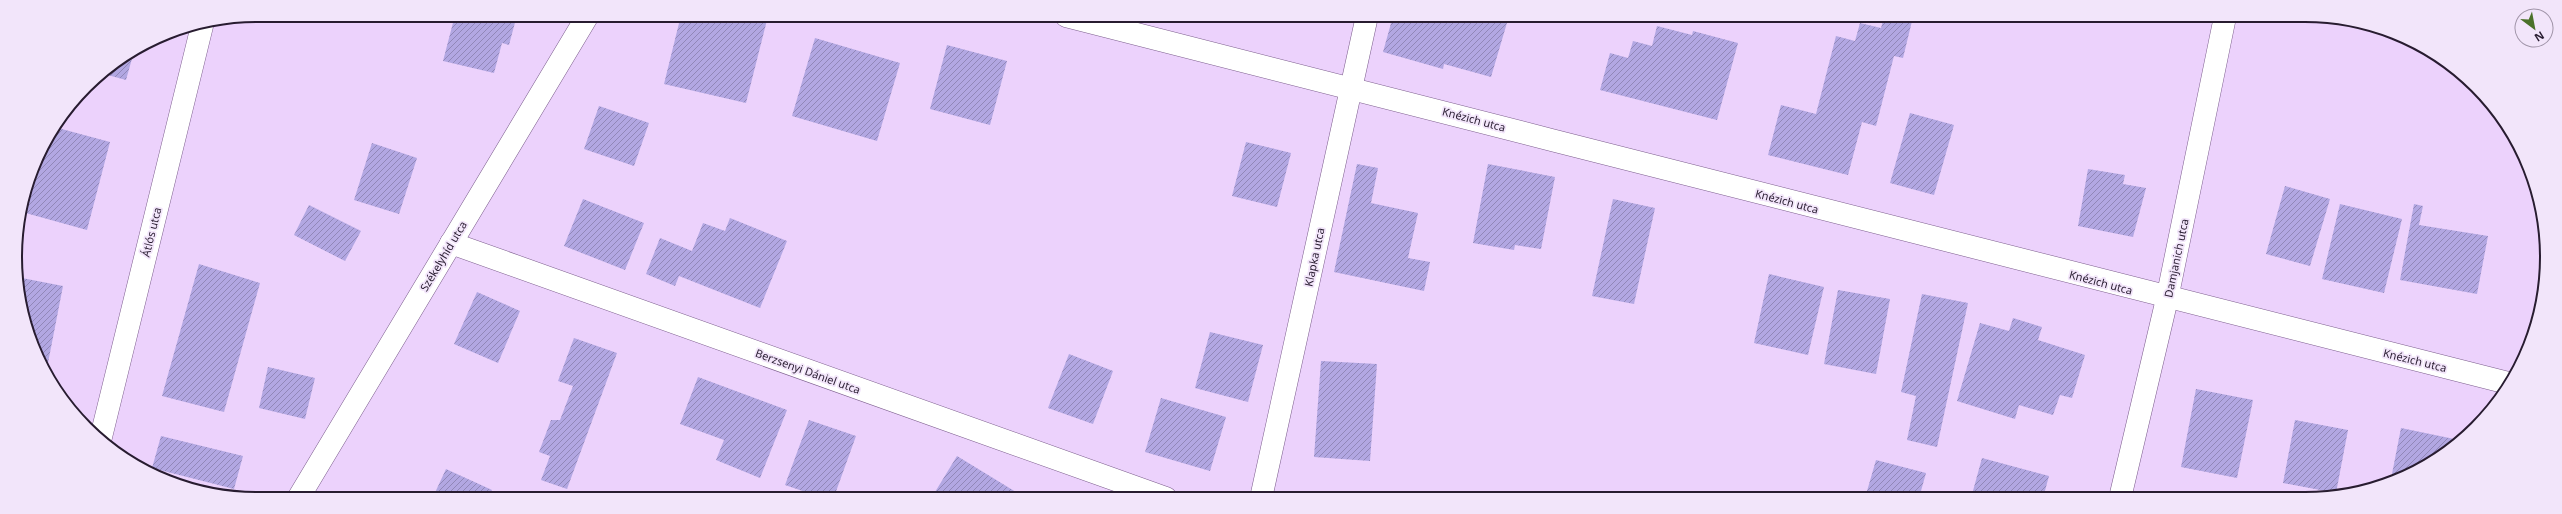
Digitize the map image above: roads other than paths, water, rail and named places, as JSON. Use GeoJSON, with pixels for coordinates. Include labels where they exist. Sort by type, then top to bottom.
{"type":"FeatureCollection","features":[{"type":"Feature","properties":{"kind":"street","name":"Székelyhíd utca"},"geometry":{"type":"LineString","coordinates":[[303,492],[584,22]]}},
{"type":"Feature","properties":{"kind":"street","name":"Knézich utca"},"geometry":{"type":"LineString","coordinates":[[1112,22],[1351,87],[2167,299],[2504,382]]}},
{"type":"Feature","properties":{"kind":"street","name":"Klapka utca"},"geometry":{"type":"LineString","coordinates":[[1262,492],[1366,22]]}},
{"type":"Feature","properties":{"kind":"street","name":"Damjanich utca"},"geometry":{"type":"LineString","coordinates":[[2121,492],[2167,299],[2224,22]]}},
{"type":"Feature","properties":{"kind":"street","name":"Átlós utca"},"geometry":{"type":"LineString","coordinates":[[101,433],[201,29]]}},
{"type":"Feature","properties":{"kind":"street","name":"Berzsenyi Dániel utca"},"geometry":{"type":"LineString","coordinates":[[451,243],[1149,492]]}}]}
